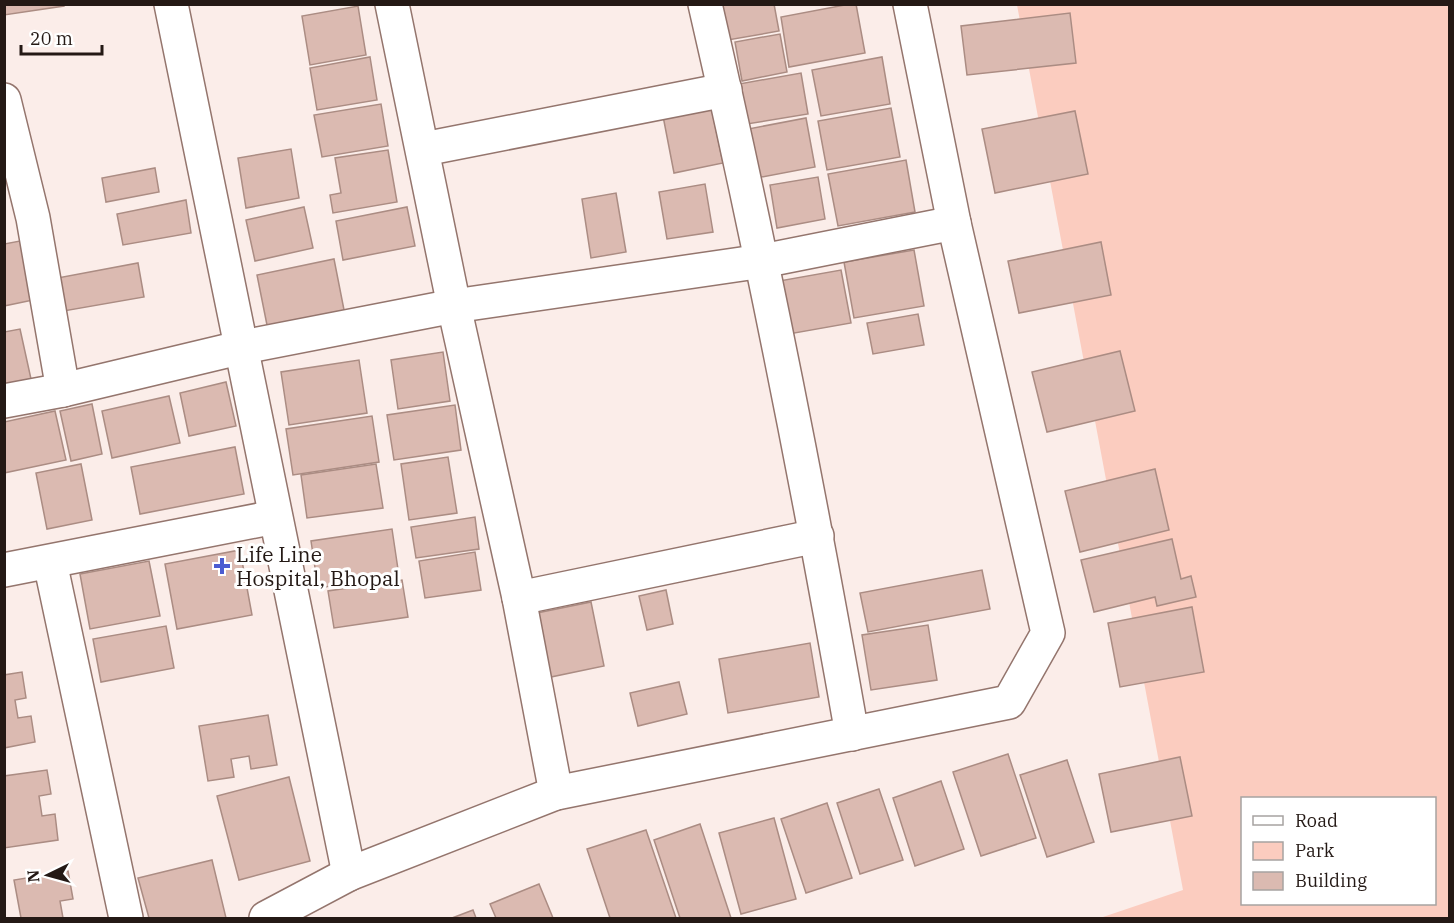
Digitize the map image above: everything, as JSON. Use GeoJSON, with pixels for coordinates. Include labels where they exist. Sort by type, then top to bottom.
{"type":"FeatureCollection","features":[{"type":"Feature","properties":{"kind":"street"},"geometry":{"type":"LineString","coordinates":[[171,4],[349,874]]}},
{"type":"Feature","properties":{"kind":"street"},"geometry":{"type":"LineString","coordinates":[[392,4],[424,149],[453,306],[519,598],[556,793]]}},
{"type":"Feature","properties":{"kind":"street"},"geometry":{"type":"LineString","coordinates":[[705,4],[762,261],[817,536],[852,734]]}},
{"type":"Feature","properties":{"kind":"street"},"geometry":{"type":"LineString","coordinates":[[266,918],[349,874],[556,793],[1009,702],[1048,633],[954,223],[910,4]]}},
{"type":"Feature","properties":{"kind":"street"},"geometry":{"type":"LineString","coordinates":[[424,149],[725,90]]}},
{"type":"Feature","properties":{"kind":"street"},"geometry":{"type":"LineString","coordinates":[[4,100],[19,220],[63,390]]}},
{"type":"Feature","properties":{"kind":"street"},"geometry":{"type":"LineString","coordinates":[[4,401],[63,390],[243,347],[453,306],[762,261],[954,223]]}},
{"type":"Feature","properties":{"kind":"street"},"geometry":{"type":"LineString","coordinates":[[4,570],[275,517]]}},
{"type":"Feature","properties":{"kind":"street"},"geometry":{"type":"LineString","coordinates":[[519,598],[817,536]]}},
{"type":"Feature","properties":{"kind":"street"},"geometry":{"type":"LineString","coordinates":[[50,562],[126,918]]}},
{"type":"Feature","properties":{"kind":"green space"},"geometry":{"type":"Polygon","coordinates":[[[1017,5],[1449,5],[1449,918],[1100,918],[1183,890],[1017,5]]]}},
{"type":"Feature","properties":{"kind":"building"},"geometry":{"type":"Polygon","coordinates":[[[4,4],[64,4],[64,6],[4,15],[4,4]]]}},
{"type":"Feature","properties":{"kind":"building"},"geometry":{"type":"Polygon","coordinates":[[[722,4],[774,4],[779,31],[728,40],[722,4]]]}},
{"type":"Feature","properties":{"kind":"building"},"geometry":{"type":"Polygon","coordinates":[[[856,4],[865,53],[789,67],[781,17],[856,4]]]}},
{"type":"Feature","properties":{"kind":"building"},"geometry":{"type":"Polygon","coordinates":[[[358,6],[366,55],[310,65],[302,16],[358,6]]]}},
{"type":"Feature","properties":{"kind":"building"},"geometry":{"type":"Polygon","coordinates":[[[1070,13],[1076,63],[967,75],[961,26],[1070,13]]]}},
{"type":"Feature","properties":{"kind":"building"},"geometry":{"type":"Polygon","coordinates":[[[780,34],[787,72],[742,81],[735,42],[780,34]]]}},
{"type":"Feature","properties":{"kind":"building"},"geometry":{"type":"Polygon","coordinates":[[[370,57],[377,100],[317,110],[310,68],[370,57]]]}},
{"type":"Feature","properties":{"kind":"building"},"geometry":{"type":"Polygon","coordinates":[[[882,57],[890,104],[821,116],[812,70],[882,57]]]}},
{"type":"Feature","properties":{"kind":"building"},"geometry":{"type":"Polygon","coordinates":[[[801,73],[808,114],[747,124],[739,84],[801,73]]]}},
{"type":"Feature","properties":{"kind":"building"},"geometry":{"type":"Polygon","coordinates":[[[381,104],[388,146],[322,157],[314,115],[381,104]]]}},
{"type":"Feature","properties":{"kind":"building"},"geometry":{"type":"Polygon","coordinates":[[[711,106],[723,163],[674,173],[663,116],[711,106]]]}},
{"type":"Feature","properties":{"kind":"building"},"geometry":{"type":"Polygon","coordinates":[[[891,108],[900,157],[827,170],[818,121],[891,108]]]}},
{"type":"Feature","properties":{"kind":"building"},"geometry":{"type":"Polygon","coordinates":[[[1075,111],[1088,174],[995,193],[982,129],[1075,111]]]}},
{"type":"Feature","properties":{"kind":"building"},"geometry":{"type":"Polygon","coordinates":[[[806,118],[815,167],[751,179],[743,130],[806,118]]]}},
{"type":"Feature","properties":{"kind":"building"},"geometry":{"type":"Polygon","coordinates":[[[291,149],[299,198],[246,208],[238,158],[291,149]]]}},
{"type":"Feature","properties":{"kind":"building"},"geometry":{"type":"Polygon","coordinates":[[[388,150],[397,202],[333,213],[330,195],[341,193],[335,158],[388,150]]]}},
{"type":"Feature","properties":{"kind":"building"},"geometry":{"type":"Polygon","coordinates":[[[906,160],[915,212],[838,226],[828,174],[906,160]]]}},
{"type":"Feature","properties":{"kind":"building"},"geometry":{"type":"Polygon","coordinates":[[[155,168],[159,192],[106,202],[102,178],[155,168]]]}},
{"type":"Feature","properties":{"kind":"building"},"geometry":{"type":"Polygon","coordinates":[[[818,177],[825,219],[777,228],[770,185],[818,177]]]}},
{"type":"Feature","properties":{"kind":"building"},"geometry":{"type":"Polygon","coordinates":[[[705,184],[713,232],[667,239],[659,192],[705,184]]]}},
{"type":"Feature","properties":{"kind":"building"},"geometry":{"type":"Polygon","coordinates":[[[616,193],[626,252],[591,258],[582,199],[616,193]]]}},
{"type":"Feature","properties":{"kind":"building"},"geometry":{"type":"Polygon","coordinates":[[[186,200],[191,233],[123,245],[117,214],[186,200]]]}},
{"type":"Feature","properties":{"kind":"building"},"geometry":{"type":"Polygon","coordinates":[[[304,207],[313,248],[255,261],[246,220],[304,207]]]}},
{"type":"Feature","properties":{"kind":"building"},"geometry":{"type":"Polygon","coordinates":[[[407,207],[415,246],[343,260],[336,221],[407,207]]]}},
{"type":"Feature","properties":{"kind":"building"},"geometry":{"type":"Polygon","coordinates":[[[25,240],[38,299],[4,306],[4,244],[25,240]]]}},
{"type":"Feature","properties":{"kind":"building"},"geometry":{"type":"Polygon","coordinates":[[[1101,242],[1111,295],[1019,313],[1008,261],[1101,242]]]}},
{"type":"Feature","properties":{"kind":"building"},"geometry":{"type":"Polygon","coordinates":[[[914,250],[924,306],[854,318],[844,262],[914,250]]]}},
{"type":"Feature","properties":{"kind":"building"},"geometry":{"type":"Polygon","coordinates":[[[334,259],[345,315],[268,330],[257,275],[334,259]]]}},
{"type":"Feature","properties":{"kind":"building"},"geometry":{"type":"Polygon","coordinates":[[[138,263],[144,297],[58,312],[52,279],[138,263]]]}},
{"type":"Feature","properties":{"kind":"building"},"geometry":{"type":"Polygon","coordinates":[[[841,270],[851,323],[789,334],[779,281],[841,270]]]}},
{"type":"Feature","properties":{"kind":"building"},"geometry":{"type":"Polygon","coordinates":[[[918,314],[924,345],[873,354],[867,323],[918,314]]]}},
{"type":"Feature","properties":{"kind":"building"},"geometry":{"type":"Polygon","coordinates":[[[20,329],[31,379],[4,385],[4,332],[20,329]]]}},
{"type":"Feature","properties":{"kind":"building"},"geometry":{"type":"Polygon","coordinates":[[[1120,351],[1135,411],[1047,432],[1032,372],[1120,351]]]}},
{"type":"Feature","properties":{"kind":"building"},"geometry":{"type":"Polygon","coordinates":[[[443,352],[450,401],[398,409],[391,360],[443,352]]]}},
{"type":"Feature","properties":{"kind":"building"},"geometry":{"type":"Polygon","coordinates":[[[359,360],[367,413],[289,425],[281,372],[359,360]]]}},
{"type":"Feature","properties":{"kind":"building"},"geometry":{"type":"Polygon","coordinates":[[[226,382],[236,426],[189,436],[180,393],[226,382]]]}},
{"type":"Feature","properties":{"kind":"building"},"geometry":{"type":"Polygon","coordinates":[[[169,396],[180,443],[112,458],[102,411],[169,396]]]}},
{"type":"Feature","properties":{"kind":"building"},"geometry":{"type":"Polygon","coordinates":[[[92,404],[102,454],[71,461],[60,411],[92,404]]]}},
{"type":"Feature","properties":{"kind":"building"},"geometry":{"type":"Polygon","coordinates":[[[455,405],[461,450],[394,460],[387,415],[455,405]]]}},
{"type":"Feature","properties":{"kind":"building"},"geometry":{"type":"Polygon","coordinates":[[[55,411],[66,460],[4,473],[4,422],[55,411]]]}},
{"type":"Feature","properties":{"kind":"building"},"geometry":{"type":"Polygon","coordinates":[[[372,416],[379,462],[293,475],[286,429],[372,416]]]}},
{"type":"Feature","properties":{"kind":"building"},"geometry":{"type":"Polygon","coordinates":[[[235,447],[244,494],[140,514],[131,467],[235,447]]]}},
{"type":"Feature","properties":{"kind":"building"},"geometry":{"type":"Polygon","coordinates":[[[448,457],[457,513],[409,520],[401,464],[448,457]]]}},
{"type":"Feature","properties":{"kind":"building"},"geometry":{"type":"Polygon","coordinates":[[[81,464],[92,520],[47,529],[36,473],[81,464]]]}},
{"type":"Feature","properties":{"kind":"building"},"geometry":{"type":"Polygon","coordinates":[[[376,464],[383,508],[307,518],[301,475],[376,464]]]}},
{"type":"Feature","properties":{"kind":"building"},"geometry":{"type":"Polygon","coordinates":[[[1155,469],[1169,530],[1080,552],[1065,491],[1155,469]]]}},
{"type":"Feature","properties":{"kind":"building"},"geometry":{"type":"Polygon","coordinates":[[[475,517],[479,549],[416,558],[411,527],[475,517]]]}},
{"type":"Feature","properties":{"kind":"building"},"geometry":{"type":"Polygon","coordinates":[[[392,529],[399,576],[318,588],[311,541],[392,529]]]}},
{"type":"Feature","properties":{"kind":"building"},"geometry":{"type":"Polygon","coordinates":[[[1172,539],[1181,579],[1191,576],[1196,597],[1157,606],[1155,597],[1094,612],[1081,560],[1172,539]]]}},
{"type":"Feature","properties":{"kind":"building"},"geometry":{"type":"Polygon","coordinates":[[[240,550],[252,615],[177,629],[165,564],[240,550]]]}},
{"type":"Feature","properties":{"kind":"building"},"geometry":{"type":"Polygon","coordinates":[[[475,552],[481,590],[425,598],[419,561],[475,552]]]}},
{"type":"Feature","properties":{"kind":"building"},"geometry":{"type":"Polygon","coordinates":[[[149,561],[160,616],[90,629],[80,574],[149,561]]]}},
{"type":"Feature","properties":{"kind":"building"},"geometry":{"type":"Polygon","coordinates":[[[982,570],[990,609],[868,632],[860,593],[982,570]]]}},
{"type":"Feature","properties":{"kind":"building"},"geometry":{"type":"Polygon","coordinates":[[[402,580],[408,617],[334,628],[328,591],[402,580]]]}},
{"type":"Feature","properties":{"kind":"building"},"geometry":{"type":"Polygon","coordinates":[[[666,590],[673,624],[647,630],[639,596],[666,590]]]}},
{"type":"Feature","properties":{"kind":"building"},"geometry":{"type":"Polygon","coordinates":[[[591,602],[604,666],[546,678],[532,614],[591,602]]]}},
{"type":"Feature","properties":{"kind":"building"},"geometry":{"type":"Polygon","coordinates":[[[1192,607],[1204,672],[1120,687],[1108,623],[1192,607]]]}},
{"type":"Feature","properties":{"kind":"building"},"geometry":{"type":"Polygon","coordinates":[[[928,625],[937,680],[871,690],[862,635],[928,625]]]}},
{"type":"Feature","properties":{"kind":"building"},"geometry":{"type":"Polygon","coordinates":[[[166,626],[174,668],[101,682],[93,639],[166,626]]]}},
{"type":"Feature","properties":{"kind":"building"},"geometry":{"type":"Polygon","coordinates":[[[810,643],[819,697],[728,713],[719,659],[810,643]]]}},
{"type":"Feature","properties":{"kind":"building"},"geometry":{"type":"Polygon","coordinates":[[[22,672],[26,698],[15,700],[18,718],[31,716],[35,742],[4,748],[4,675],[22,672]]]}},
{"type":"Feature","properties":{"kind":"building"},"geometry":{"type":"Polygon","coordinates":[[[679,682],[687,714],[638,726],[630,693],[679,682]]]}},
{"type":"Feature","properties":{"kind":"building"},"geometry":{"type":"Polygon","coordinates":[[[268,715],[277,765],[251,769],[249,756],[231,759],[234,777],[208,781],[199,726],[268,715]]]}},
{"type":"Feature","properties":{"kind":"building"},"geometry":{"type":"Polygon","coordinates":[[[1008,754],[1036,838],[981,856],[953,772],[1008,754]]]}},
{"type":"Feature","properties":{"kind":"building"},"geometry":{"type":"Polygon","coordinates":[[[1180,757],[1192,816],[1111,832],[1099,774],[1180,757]]]}},
{"type":"Feature","properties":{"kind":"building"},"geometry":{"type":"Polygon","coordinates":[[[1067,760],[1094,842],[1047,857],[1020,775],[1067,760]]]}},
{"type":"Feature","properties":{"kind":"building"},"geometry":{"type":"Polygon","coordinates":[[[47,770],[51,794],[39,796],[42,816],[55,814],[58,840],[4,848],[4,776],[47,770]]]}},
{"type":"Feature","properties":{"kind":"building"},"geometry":{"type":"Polygon","coordinates":[[[289,777],[310,861],[239,880],[217,796],[289,777]]]}},
{"type":"Feature","properties":{"kind":"building"},"geometry":{"type":"Polygon","coordinates":[[[941,781],[964,849],[915,866],[893,798],[941,781]]]}},
{"type":"Feature","properties":{"kind":"building"},"geometry":{"type":"Polygon","coordinates":[[[879,789],[903,860],[860,874],[837,803],[879,789]]]}},
{"type":"Feature","properties":{"kind":"building"},"geometry":{"type":"Polygon","coordinates":[[[827,803],[852,878],[806,893],[781,819],[827,803]]]}},
{"type":"Feature","properties":{"kind":"building"},"geometry":{"type":"Polygon","coordinates":[[[774,818],[796,899],[741,914],[719,833],[774,818]]]}},
{"type":"Feature","properties":{"kind":"building"},"geometry":{"type":"Polygon","coordinates":[[[700,824],[731,918],[680,918],[654,840],[700,824]]]}},
{"type":"Feature","properties":{"kind":"building"},"geometry":{"type":"Polygon","coordinates":[[[646,830],[676,918],[610,918],[587,849],[646,830]]]}},
{"type":"Feature","properties":{"kind":"building"},"geometry":{"type":"Polygon","coordinates":[[[212,860],[226,918],[149,918],[138,878],[212,860]]]}},
{"type":"Feature","properties":{"kind":"building"},"geometry":{"type":"Polygon","coordinates":[[[68,871],[73,899],[60,901],[63,918],[21,918],[14,880],[68,871]]]}},
{"type":"Feature","properties":{"kind":"building"},"geometry":{"type":"Polygon","coordinates":[[[539,884],[553,918],[496,918],[490,904],[539,884]]]}},
{"type":"Feature","properties":{"kind":"building"},"geometry":{"type":"Polygon","coordinates":[[[473,910],[476,918],[452,918],[473,910]]]}},
{"type":"Feature","properties":{"kind":"place","name":"Life Line Hospital, Bhopal"},"geometry":{"type":"Point","coordinates":[222,566]}}]}
